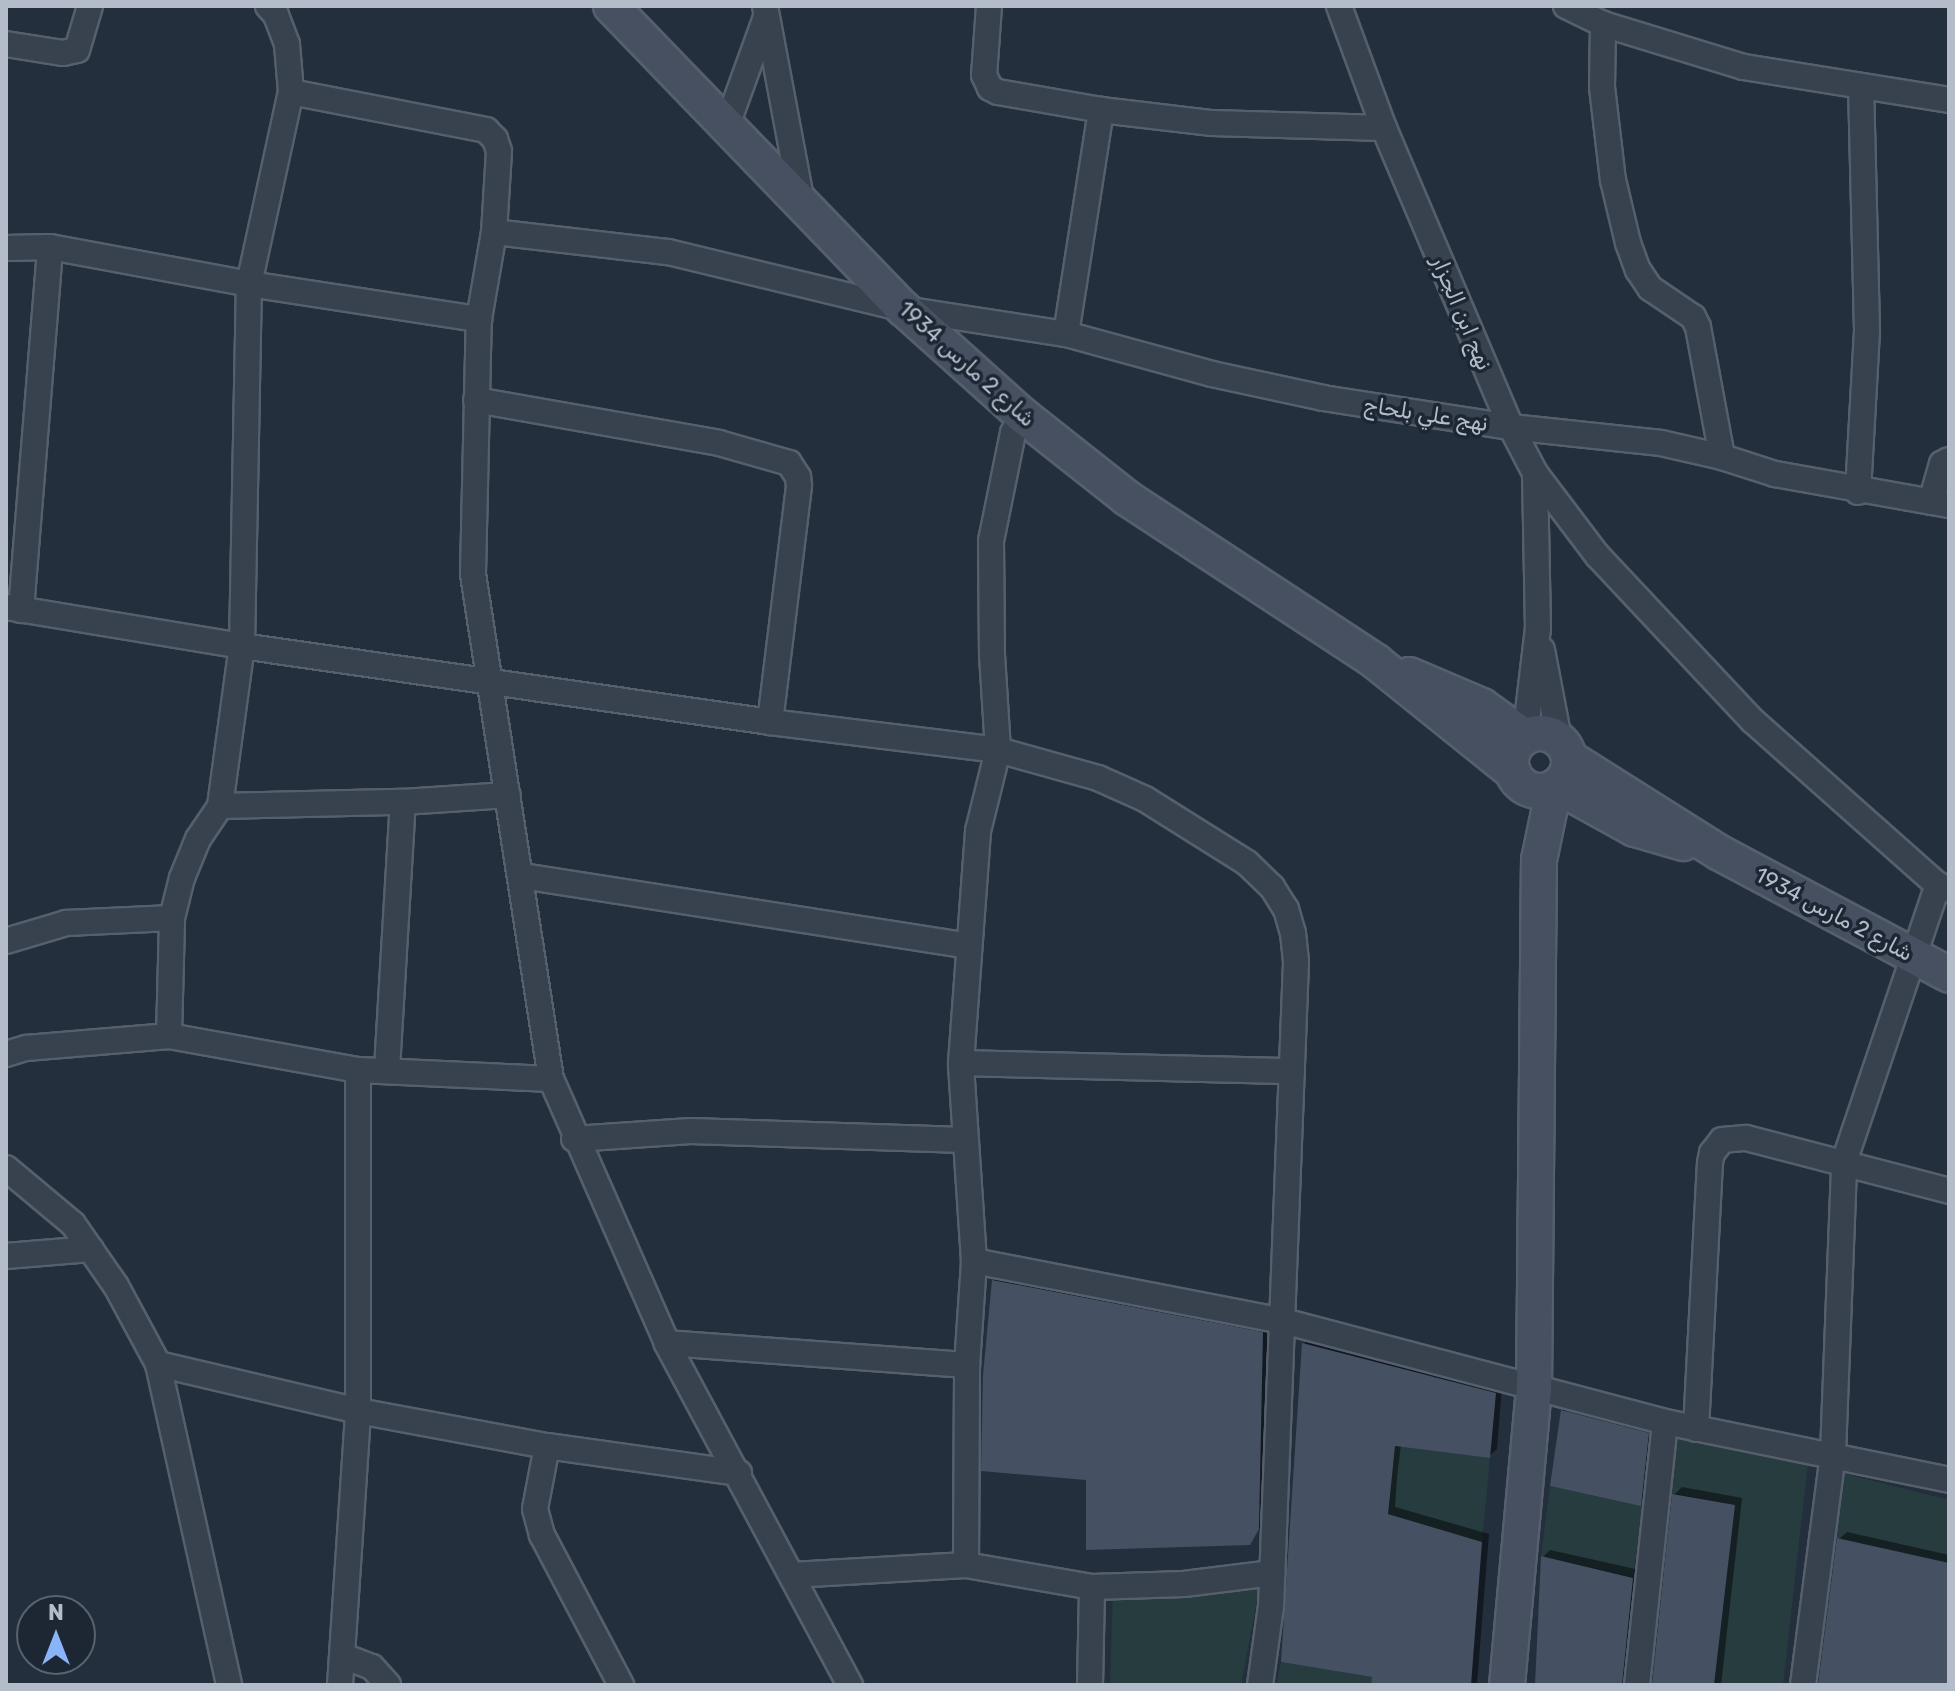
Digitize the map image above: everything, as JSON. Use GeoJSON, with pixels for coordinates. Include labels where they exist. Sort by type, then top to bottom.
{"type":"FeatureCollection","features":[{"type":"Feature","properties":{"kind":"street"},"geometry":{"type":"LineString","coordinates":[[6,44],[63,53],[77,50],[90,6]]}},
{"type":"Feature","properties":{"kind":"street"},"geometry":{"type":"LineString","coordinates":[[169,1036],[172,918],[192,852],[220,806],[242,646],[249,284],[291,92],[287,44],[276,15],[268,6]]}},
{"type":"Feature","properties":{"kind":"street","name":"شارع 2 مارس 1934"},"geometry":{"type":"LineString","coordinates":[[611,6],[904,309],[1022,415],[1127,498],[1375,661],[1517,778]]}},
{"type":"Feature","properties":{"kind":"street"},"geometry":{"type":"LineString","coordinates":[[989,6],[984,75],[990,88],[1101,110],[1267,127],[1384,128]]}},
{"type":"Feature","properties":{"kind":"street","name":"نهج ابن الجزار"},"geometry":{"type":"LineString","coordinates":[[1339,6],[1384,128],[1511,427],[1535,473],[1538,628]]}},
{"type":"Feature","properties":{"kind":"street"},"geometry":{"type":"LineString","coordinates":[[1566,6],[1603,24],[1744,67],[1949,100]]}},
{"type":"Feature","properties":{"kind":"street"},"geometry":{"type":"LineString","coordinates":[[727,125],[765,12]]}},
{"type":"Feature","properties":{"kind":"street"},"geometry":{"type":"LineString","coordinates":[[765,12],[802,205]]}},
{"type":"Feature","properties":{"kind":"street"},"geometry":{"type":"LineString","coordinates":[[1603,24],[1602,87],[1613,180],[1628,243],[1638,270],[1650,288],[1693,317],[1698,327],[1722,457]]}},
{"type":"Feature","properties":{"kind":"street"},"geometry":{"type":"LineString","coordinates":[[1858,492],[1867,330],[1861,87]]}},
{"type":"Feature","properties":{"kind":"street"},"geometry":{"type":"LineString","coordinates":[[291,92],[486,130],[495,139],[499,151],[494,232],[479,319],[473,574],[551,1079],[574,1139],[667,1343],[850,1685]]}},
{"type":"Feature","properties":{"kind":"street"},"geometry":{"type":"LineString","coordinates":[[1066,334],[1101,110]]}},
{"type":"Feature","properties":{"kind":"street","name":"نهج علي بلحاج"},"geometry":{"type":"LineString","coordinates":[[494,232],[668,252],[904,309],[1066,334],[1212,374],[1323,398],[1511,427],[1661,443],[1722,457],[1775,474],[1858,492],[1940,503]]}},
{"type":"Feature","properties":{"kind":"street"},"geometry":{"type":"LineString","coordinates":[[6,248],[50,247],[249,284],[479,319]]}},
{"type":"Feature","properties":{"kind":"street"},"geometry":{"type":"LineString","coordinates":[[50,247],[14,609],[242,646],[770,722],[998,750],[1098,778],[1145,799],[1247,863],[1272,887],[1286,909],[1293,933],[1296,962],[1272,1573],[1260,1685]]}},
{"type":"Feature","properties":{"kind":"street"},"geometry":{"type":"LineString","coordinates":[[476,400],[719,443],[789,463],[798,477],[799,486],[770,722]]}},
{"type":"Feature","properties":{"kind":"street"},"geometry":{"type":"LineString","coordinates":[[966,1565],[967,1365],[974,1261],[961,1063],[967,946],[978,831],[998,750],[992,655],[991,541],[1013,433],[1022,415]]}},
{"type":"Feature","properties":{"kind":"street"},"geometry":{"type":"LineString","coordinates":[[1940,503],[1942,464],[1949,460]]}},
{"type":"Feature","properties":{"kind":"street"},"geometry":{"type":"LineString","coordinates":[[1535,473],[1597,555],[1753,721],[1944,888],[1914,957],[1844,1162],[1833,1454],[1803,1685]]}},
{"type":"Feature","properties":{"kind":"street"},"geometry":{"type":"LineString","coordinates":[[1538,628],[1525,737],[1512,752],[1539,860]]}},
{"type":"Feature","properties":{"kind":"street"},"geometry":{"type":"LineString","coordinates":[[1507,1685],[1534,1388],[1539,860],[1560,768],[1538,628]]}},
{"type":"Feature","properties":{"kind":"street","name":"شارع 2 مارس 1934"},"geometry":{"type":"LineString","coordinates":[[1375,661],[1482,706],[1525,737]]}},
{"type":"Feature","properties":{"kind":"street"},"geometry":{"type":"LineString","coordinates":[[1525,737],[1542,733],[1560,768]]}},
{"type":"Feature","properties":{"kind":"street"},"geometry":{"type":"LineString","coordinates":[[1517,778],[1537,791],[1560,768]]}},
{"type":"Feature","properties":{"kind":"street","name":"شارع 2 مارس 1934"},"geometry":{"type":"LineString","coordinates":[[1560,768],[1949,975]]}},
{"type":"Feature","properties":{"kind":"street"},"geometry":{"type":"LineString","coordinates":[[220,806],[403,802],[508,795]]}},
{"type":"Feature","properties":{"kind":"street"},"geometry":{"type":"LineString","coordinates":[[387,1069],[403,802]]}},
{"type":"Feature","properties":{"kind":"street"},"geometry":{"type":"LineString","coordinates":[[522,876],[967,946]]}},
{"type":"Feature","properties":{"kind":"street"},"geometry":{"type":"LineString","coordinates":[[6,941],[66,923],[172,918]]}},
{"type":"Feature","properties":{"kind":"street"},"geometry":{"type":"LineString","coordinates":[[6,1054],[26,1048],[169,1036],[358,1070],[551,1079]]}},
{"type":"Feature","properties":{"kind":"street"},"geometry":{"type":"LineString","coordinates":[[961,1063],[1292,1071]]}},
{"type":"Feature","properties":{"kind":"street"},"geometry":{"type":"LineString","coordinates":[[340,1685],[358,1411],[358,1070]]}},
{"type":"Feature","properties":{"kind":"street"},"geometry":{"type":"LineString","coordinates":[[574,1139],[691,1131],[964,1140]]}},
{"type":"Feature","properties":{"kind":"street"},"geometry":{"type":"LineString","coordinates":[[1696,1429],[1712,1153],[1722,1140],[1731,1137],[1844,1162],[1949,1191]]}},
{"type":"Feature","properties":{"kind":"street"},"geometry":{"type":"LineString","coordinates":[[6,1168],[73,1224],[145,1336],[158,1364],[229,1685]]}},
{"type":"Feature","properties":{"kind":"street"},"geometry":{"type":"LineString","coordinates":[[6,1256],[91,1249]]}},
{"type":"Feature","properties":{"kind":"street"},"geometry":{"type":"LineString","coordinates":[[974,1261],[1283,1321],[1665,1422],[1949,1480]]}},
{"type":"Feature","properties":{"kind":"street"},"geometry":{"type":"LineString","coordinates":[[667,1343],[967,1365]]}},
{"type":"Feature","properties":{"kind":"street"},"geometry":{"type":"LineString","coordinates":[[158,1364],[358,1411],[547,1446],[739,1473]]}},
{"type":"Feature","properties":{"kind":"street"},"geometry":{"type":"LineString","coordinates":[[1637,1685],[1665,1422]]}},
{"type":"Feature","properties":{"kind":"street"},"geometry":{"type":"LineString","coordinates":[[547,1446],[535,1509],[542,1535],[621,1685]]}},
{"type":"Feature","properties":{"kind":"street"},"geometry":{"type":"LineString","coordinates":[[792,1575],[966,1565],[1092,1587],[1184,1584],[1272,1573]]}},
{"type":"Feature","properties":{"kind":"street"},"geometry":{"type":"LineString","coordinates":[[1090,1685],[1092,1587]]}},
{"type":"Feature","properties":{"kind":"street"},"geometry":{"type":"LineString","coordinates":[[343,1656],[372,1667],[388,1685]]}},
{"type":"Feature","properties":{"kind":"green space"},"geometry":{"type":"Polygon","coordinates":[[[1672,1435],[1809,1454],[1783,1685],[1714,1685],[1735,1505],[1665,1492],[1672,1435]]]}},
{"type":"Feature","properties":{"kind":"green space"},"geometry":{"type":"Polygon","coordinates":[[[1395,1446],[1490,1458],[1482,1542],[1388,1514],[1395,1446]]]}},
{"type":"Feature","properties":{"kind":"green space"},"geometry":{"type":"Polygon","coordinates":[[[1834,1471],[1949,1500],[1949,1564],[1828,1536],[1834,1471]]]}},
{"type":"Feature","properties":{"kind":"green space"},"geometry":{"type":"Polygon","coordinates":[[[1550,1486],[1642,1506],[1633,1577],[1541,1556],[1550,1486]]]}},
{"type":"Feature","properties":{"kind":"green space"},"geometry":{"type":"Polygon","coordinates":[[[1261,1579],[1241,1685],[1110,1685],[1113,1589],[1261,1579]]]}},
{"type":"Feature","properties":{"kind":"green space"},"geometry":{"type":"Polygon","coordinates":[[[1281,1662],[1372,1677],[1371,1685],[1276,1685],[1281,1662]]]}},
{"type":"Feature","properties":{"kind":"building"},"geometry":{"type":"Polygon","coordinates":[[[992,1280],[1263,1332],[1259,1529],[1250,1545],[1086,1550],[1086,1480],[981,1471],[983,1375],[992,1280]]]}},
{"type":"Feature","properties":{"kind":"building"},"geometry":{"type":"Polygon","coordinates":[[[1302,1343],[1496,1393],[1490,1458],[1395,1446],[1388,1514],[1482,1542],[1471,1685],[1371,1685],[1372,1677],[1281,1662],[1302,1343]]]}},
{"type":"Feature","properties":{"kind":"building"},"geometry":{"type":"Polygon","coordinates":[[[1561,1410],[1649,1433],[1641,1506],[1550,1486],[1561,1410]]]}},
{"type":"Feature","properties":{"kind":"building"},"geometry":{"type":"Polygon","coordinates":[[[1672,1494],[1735,1505],[1714,1685],[1652,1685],[1672,1494]]]}},
{"type":"Feature","properties":{"kind":"building"},"geometry":{"type":"Polygon","coordinates":[[[1837,1538],[1949,1563],[1949,1685],[1818,1685],[1837,1538]]]}},
{"type":"Feature","properties":{"kind":"building"},"geometry":{"type":"Polygon","coordinates":[[[1541,1556],[1633,1578],[1622,1685],[1535,1685],[1541,1556]]]}}]}
